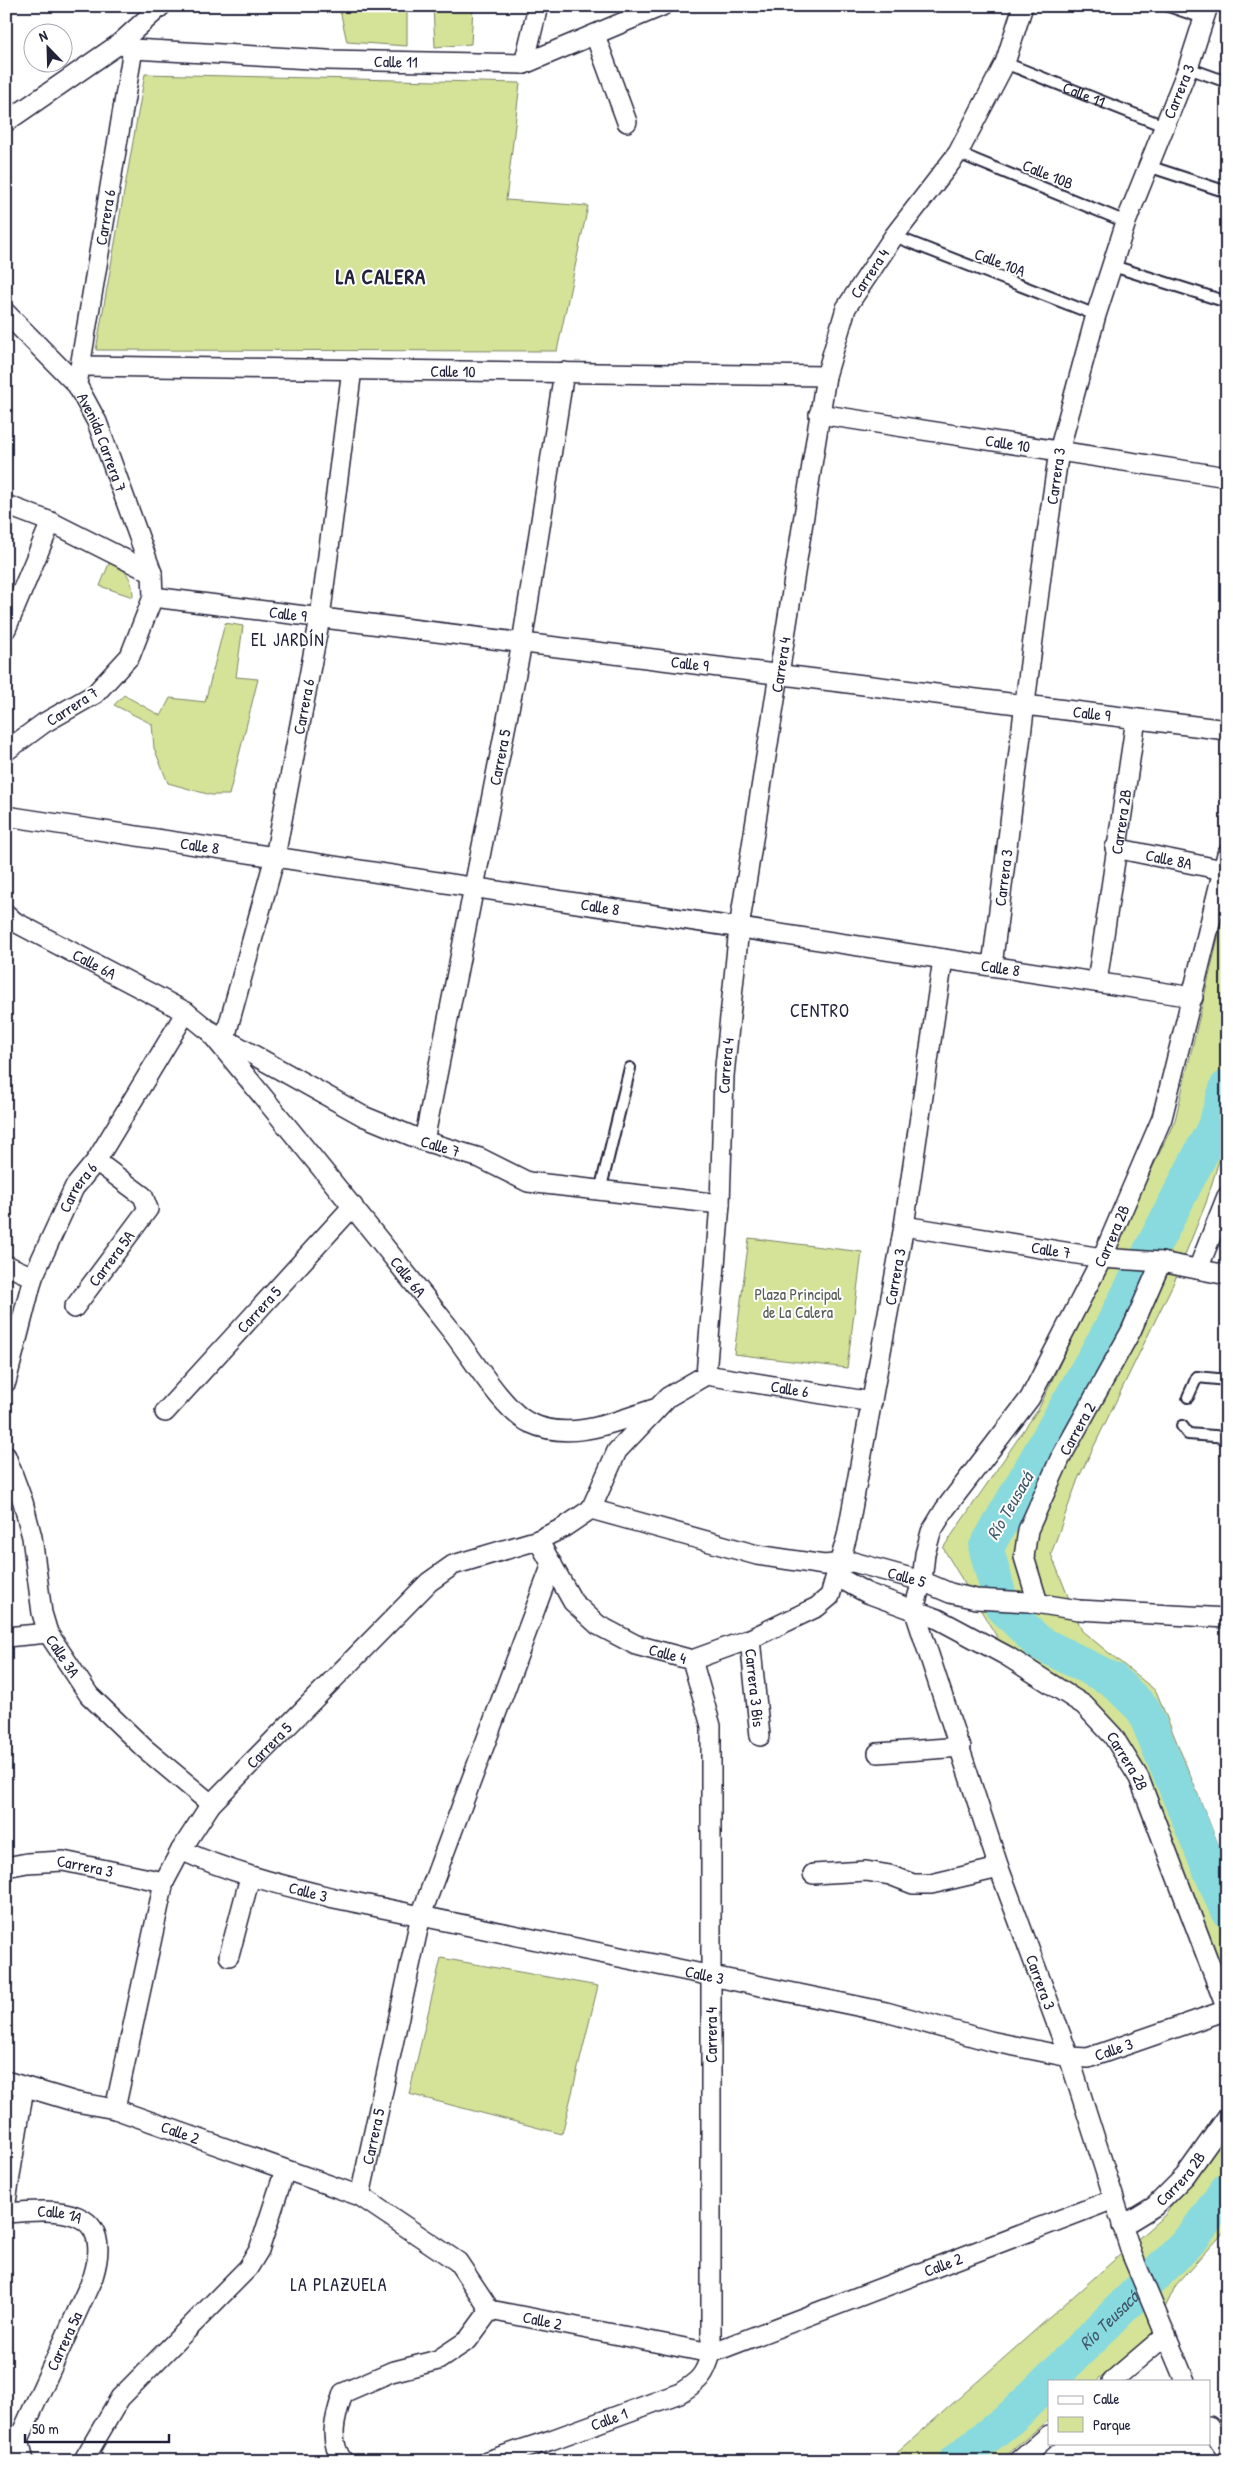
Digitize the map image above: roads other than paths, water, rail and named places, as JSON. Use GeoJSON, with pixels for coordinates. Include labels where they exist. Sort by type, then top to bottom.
{"type":"FeatureCollection","features":[{"type":"Feature","properties":{"kind":"street"},"geometry":{"type":"LineString","coordinates":[[6,122],[126,46],[161,6]]}},
{"type":"Feature","properties":{"kind":"street"},"geometry":{"type":"LineString","coordinates":[[524,64],[538,6]]}},
{"type":"Feature","properties":{"kind":"street","name":"Carrera 4"},"geometry":{"type":"LineString","coordinates":[[706,1376],[720,1204],[724,1076],[739,928],[826,376],[846,308],[894,236],[958,153],[1005,64],[1023,6]]}},
{"type":"Feature","properties":{"kind":"street","name":"Calle 11"},"geometry":{"type":"LineString","coordinates":[[126,46],[328,60],[524,64],[659,7]]}},
{"type":"Feature","properties":{"kind":"street","name":"Carrera 3"},"geometry":{"type":"LineString","coordinates":[[992,966],[1042,568],[1059,450],[1096,315],[1126,222],[1188,68],[1206,12]]}},
{"type":"Feature","properties":{"kind":"street"},"geometry":{"type":"LineString","coordinates":[[595,35],[627,122]]}},
{"type":"Feature","properties":{"kind":"street","name":"Carrera 6"},"geometry":{"type":"LineString","coordinates":[[77,385],[82,366],[126,46]]}},
{"type":"Feature","properties":{"kind":"street","name":"Avenida Carrera 7"},"geometry":{"type":"LineString","coordinates":[[6,313],[77,385],[97,422],[152,573],[153,598]]}},
{"type":"Feature","properties":{"kind":"street","name":"Calle 10"},"geometry":{"type":"LineString","coordinates":[[82,366],[826,376]]}},
{"type":"Feature","properties":{"kind":"street","name":"Carrera 6"},"geometry":{"type":"LineString","coordinates":[[225,1038],[274,857],[320,618],[352,369]]}},
{"type":"Feature","properties":{"kind":"street","name":"Carrera 5"},"geometry":{"type":"LineString","coordinates":[[424,1141],[522,643],[564,372]]}},
{"type":"Feature","properties":{"kind":"street","name":"Calle 10"},"geometry":{"type":"LineString","coordinates":[[819,414],[1227,477]]}},
{"type":"Feature","properties":{"kind":"street"},"geometry":{"type":"LineString","coordinates":[[6,505],[51,522],[152,573]]}},
{"type":"Feature","properties":{"kind":"street"},"geometry":{"type":"LineString","coordinates":[[6,628],[51,522]]}},
{"type":"Feature","properties":{"kind":"street","name":"Calle 9"},"geometry":{"type":"LineString","coordinates":[[153,598],[1227,730]]}},
{"type":"Feature","properties":{"kind":"street","name":"Carrera 7"},"geometry":{"type":"LineString","coordinates":[[7,748],[44,723],[95,694],[130,656],[153,598]]}},
{"type":"Feature","properties":{"kind":"street","name":"Carrera 2B"},"geometry":{"type":"LineString","coordinates":[[1097,982],[1115,848],[1136,719]]}},
{"type":"Feature","properties":{"kind":"street","name":"Calle 8"},"geometry":{"type":"LineString","coordinates":[[6,816],[1193,997]]}},
{"type":"Feature","properties":{"kind":"street","name":"Calle 8A"},"geometry":{"type":"LineString","coordinates":[[1115,848],[1225,862]]}},
{"type":"Feature","properties":{"kind":"street","name":"Carrera 2B"},"geometry":{"type":"LineString","coordinates":[[922,1581],[925,1554],[931,1532],[945,1509],[1030,1398],[1102,1258],[1162,1118],[1225,862]]}},
{"type":"Feature","properties":{"kind":"street","name":"Calle 6A"},"geometry":{"type":"LineString","coordinates":[[6,914],[15,922],[186,1012]]}},
{"type":"Feature","properties":{"kind":"street","name":"Carrera 3"},"geometry":{"type":"LineString","coordinates":[[837,1570],[847,1536],[904,1226],[943,959]]}},
{"type":"Feature","properties":{"kind":"street","name":"Carrera 6"},"geometry":{"type":"LineString","coordinates":[[6,1382],[33,1277],[74,1188],[96,1161],[186,1012]]}},
{"type":"Feature","properties":{"kind":"street","name":"Calle 7"},"geometry":{"type":"LineString","coordinates":[[186,1012],[208,1029],[363,1116],[424,1141],[480,1158],[528,1182],[720,1204]]}},
{"type":"Feature","properties":{"kind":"street","name":"Calle 6A"},"geometry":{"type":"LineString","coordinates":[[208,1029],[353,1206],[471,1356],[505,1405],[529,1423],[556,1430],[583,1431],[654,1409]]}},
{"type":"Feature","properties":{"kind":"street","name":"Carrera 5A"},"geometry":{"type":"LineString","coordinates":[[74,1308],[148,1209],[143,1196],[96,1161]]}},
{"type":"Feature","properties":{"kind":"street"},"geometry":{"type":"LineString","coordinates":[[1198,1269],[1227,1196]]}},
{"type":"Feature","properties":{"kind":"street","name":"Carrera 5"},"geometry":{"type":"LineString","coordinates":[[165,1412],[353,1206]]}},
{"type":"Feature","properties":{"kind":"street","name":"Calle 7"},"geometry":{"type":"LineString","coordinates":[[904,1226],[1102,1258],[1160,1262],[1227,1275]]}},
{"type":"Feature","properties":{"kind":"street","name":"Carrera 2"},"geometry":{"type":"LineString","coordinates":[[1034,1602],[1024,1557],[1028,1530],[1060,1459],[1131,1331],[1160,1262]]}},
{"type":"Feature","properties":{"kind":"street"},"geometry":{"type":"LineString","coordinates":[[6,1265],[33,1277]]}},
{"type":"Feature","properties":{"kind":"street"},"geometry":{"type":"LineString","coordinates":[[590,1509],[617,1451],[654,1409],[686,1385],[706,1376]]}},
{"type":"Feature","properties":{"kind":"street","name":"Calle 6"},"geometry":{"type":"LineString","coordinates":[[706,1376],[872,1402]]}},
{"type":"Feature","properties":{"kind":"street","name":"Calle 3A"},"geometry":{"type":"LineString","coordinates":[[6,1456],[23,1502],[32,1537],[42,1613],[48,1633],[89,1695],[144,1748],[211,1804]]}},
{"type":"Feature","properties":{"kind":"street","name":"Carrera 5"},"geometry":{"type":"LineString","coordinates":[[115,2109],[164,1882],[181,1850],[211,1804],[429,1582],[453,1565],[538,1540],[563,1528],[590,1509]]}},
{"type":"Feature","properties":{"kind":"street","name":"Calle 5"},"geometry":{"type":"LineString","coordinates":[[590,1509],[758,1555],[824,1565],[837,1570],[853,1562],[922,1581],[950,1593],[976,1598],[1034,1602],[1079,1610],[1227,1618]]}},
{"type":"Feature","properties":{"kind":"street","name":"Calle 4"},"geometry":{"type":"LineString","coordinates":[[538,1540],[573,1602],[598,1625],[636,1645],[692,1660],[750,1639],[817,1607],[830,1596],[837,1570]]}},
{"type":"Feature","properties":{"kind":"street","name":"Carrera 5"},"geometry":{"type":"LineString","coordinates":[[360,2196],[421,1915],[552,1564]]}},
{"type":"Feature","properties":{"kind":"street","name":"Carrera 2B"},"geometry":{"type":"LineString","coordinates":[[837,1570],[867,1593],[914,1609],[1007,1656],[1084,1704],[1113,1736],[1139,1778],[1227,2010]]}},
{"type":"Feature","properties":{"kind":"street"},"geometry":{"type":"LineString","coordinates":[[914,1609],[922,1581]]}},
{"type":"Feature","properties":{"kind":"street","name":"Carrera 3"},"geometry":{"type":"LineString","coordinates":[[914,1609],[961,1747],[999,1868],[1069,2057],[1132,2255],[1185,2380]]}},
{"type":"Feature","properties":{"kind":"street"},"geometry":{"type":"LineString","coordinates":[[6,1637],[48,1633]]}},
{"type":"Feature","properties":{"kind":"street","name":"Carrera 3 Bis"},"geometry":{"type":"LineString","coordinates":[[750,1639],[760,1736]]}},
{"type":"Feature","properties":{"kind":"street","name":"Carrera 4"},"geometry":{"type":"LineString","coordinates":[[692,1660],[711,1726],[711,2353]]}},
{"type":"Feature","properties":{"kind":"street"},"geometry":{"type":"LineString","coordinates":[[878,1753],[961,1747]]}},
{"type":"Feature","properties":{"kind":"street","name":"Calle 3"},"geometry":{"type":"LineString","coordinates":[[181,1850],[215,1866],[250,1877],[334,1898],[886,2012],[990,2041],[1069,2057],[1088,2058],[1227,2010]]}},
{"type":"Feature","properties":{"kind":"street","name":"Carrera 3"},"geometry":{"type":"LineString","coordinates":[[6,1867],[63,1861],[164,1882]]}},
{"type":"Feature","properties":{"kind":"street"},"geometry":{"type":"LineString","coordinates":[[813,1874],[866,1871],[890,1875],[912,1884],[931,1884],[999,1868]]}},
{"type":"Feature","properties":{"kind":"street"},"geometry":{"type":"LineString","coordinates":[[228,1956],[250,1877]]}},
{"type":"Feature","properties":{"kind":"street","name":"Calle 2"},"geometry":{"type":"LineString","coordinates":[[6,2081],[76,2102],[115,2109],[360,2196],[458,2262],[490,2310],[711,2353],[1114,2199]]}},
{"type":"Feature","properties":{"kind":"street"},"geometry":{"type":"LineString","coordinates":[[6,2202],[24,2087]]}},
{"type":"Feature","properties":{"kind":"street","name":"Carrera 2B"},"geometry":{"type":"LineString","coordinates":[[1122,2226],[1156,2206],[1185,2176],[1227,2116]]}},
{"type":"Feature","properties":{"kind":"street"},"geometry":{"type":"LineString","coordinates":[[83,2461],[120,2398],[248,2268],[259,2250],[285,2170]]}},
{"type":"Feature","properties":{"kind":"street","name":"Calle 1A"},"geometry":{"type":"LineString","coordinates":[[6,2213],[39,2210],[73,2213],[94,2229],[98,2241]]}},
{"type":"Feature","properties":{"kind":"street","name":"Carrera 5a"},"geometry":{"type":"LineString","coordinates":[[13,2436],[93,2277],[98,2259],[98,2241]]}},
{"type":"Feature","properties":{"kind":"street"},"geometry":{"type":"LineString","coordinates":[[343,2461],[338,2455],[332,2426],[343,2393],[390,2372],[438,2360],[468,2340],[490,2310]]}},
{"type":"Feature","properties":{"kind":"street"},"geometry":{"type":"LineString","coordinates":[[1113,2380],[1166,2335]]}},
{"type":"Feature","properties":{"kind":"street","name":"Calle 1"},"geometry":{"type":"LineString","coordinates":[[487,2461],[680,2393],[695,2384],[706,2371],[711,2353]]}},
{"type":"Feature","properties":{"kind":"street"},"geometry":{"type":"LineString","coordinates":[[1210,2427],[1227,2452]]}},
{"type":"Feature","properties":{"kind":"street"},"geometry":{"type":"LineString","coordinates":[[1018,2461],[1048,2435]]}},
{"type":"Feature","properties":{"kind":"street"},"geometry":{"type":"LineString","coordinates":[[13,2436],[24,2461]]}},
{"type":"Feature","properties":{"kind":"lane"},"geometry":{"type":"LineString","coordinates":[[1168,6],[1206,12]]}},
{"type":"Feature","properties":{"kind":"lane","name":"Calle 11"},"geometry":{"type":"LineString","coordinates":[[1005,64],[1164,126]]}},
{"type":"Feature","properties":{"kind":"lane"},"geometry":{"type":"LineString","coordinates":[[1188,68],[1227,82]]}},
{"type":"Feature","properties":{"kind":"lane","name":"Calle 10B"},"geometry":{"type":"LineString","coordinates":[[958,153],[1126,222]]}},
{"type":"Feature","properties":{"kind":"lane"},"geometry":{"type":"LineString","coordinates":[[1148,166],[1227,192]]}},
{"type":"Feature","properties":{"kind":"lane","name":"Calle 10A"},"geometry":{"type":"LineString","coordinates":[[894,236],[1096,315]]}},
{"type":"Feature","properties":{"kind":"lane"},"geometry":{"type":"LineString","coordinates":[[1113,266],[1227,302]]}},
{"type":"Feature","properties":{"kind":"lane"},"geometry":{"type":"LineString","coordinates":[[600,1191],[630,1068]]}},
{"type":"Feature","properties":{"kind":"lane"},"geometry":{"type":"LineString","coordinates":[[1188,1397],[1198,1377],[1227,1380]]}},
{"type":"Feature","properties":{"kind":"lane"},"geometry":{"type":"LineString","coordinates":[[1182,1426],[1188,1434],[1227,1437]]}},
{"type":"Feature","properties":{"kind":"waterway","name":"Río Teusacá"},"geometry":{"type":"LineString","coordinates":[[1227,1087],[1215,1126],[1109,1332],[986,1548],[1002,1606],[1038,1642],[1113,1680],[1143,1709],[1227,1910]]}},
{"type":"Feature","properties":{"kind":"waterway","name":"Río Teusacá"},"geometry":{"type":"LineString","coordinates":[[1049,2380],[1193,2237],[1227,2190]]}},
{"type":"Feature","properties":{"kind":"waterway","name":"Río Teusacá"},"geometry":{"type":"LineString","coordinates":[[956,2461],[1014,2415],[1048,2381]]}},
{"type":"Feature","properties":{"kind":"district","name":"LA CALERA"},"geometry":{"type":"Point","coordinates":[381,277]}},
{"type":"Feature","properties":{"kind":"district","name":"EL JARDÍN"},"geometry":{"type":"Point","coordinates":[288,640]}},
{"type":"Feature","properties":{"kind":"district","name":"CENTRO"},"geometry":{"type":"Point","coordinates":[820,1011]}},
{"type":"Feature","properties":{"kind":"district","name":"LA PLAZUELA"},"geometry":{"type":"Point","coordinates":[339,2285]}},
{"type":"Feature","properties":{"kind":"park label","name":"Plaza Principal de La Calera"},"geometry":{"type":"Point","coordinates":[798,1303]}}]}
